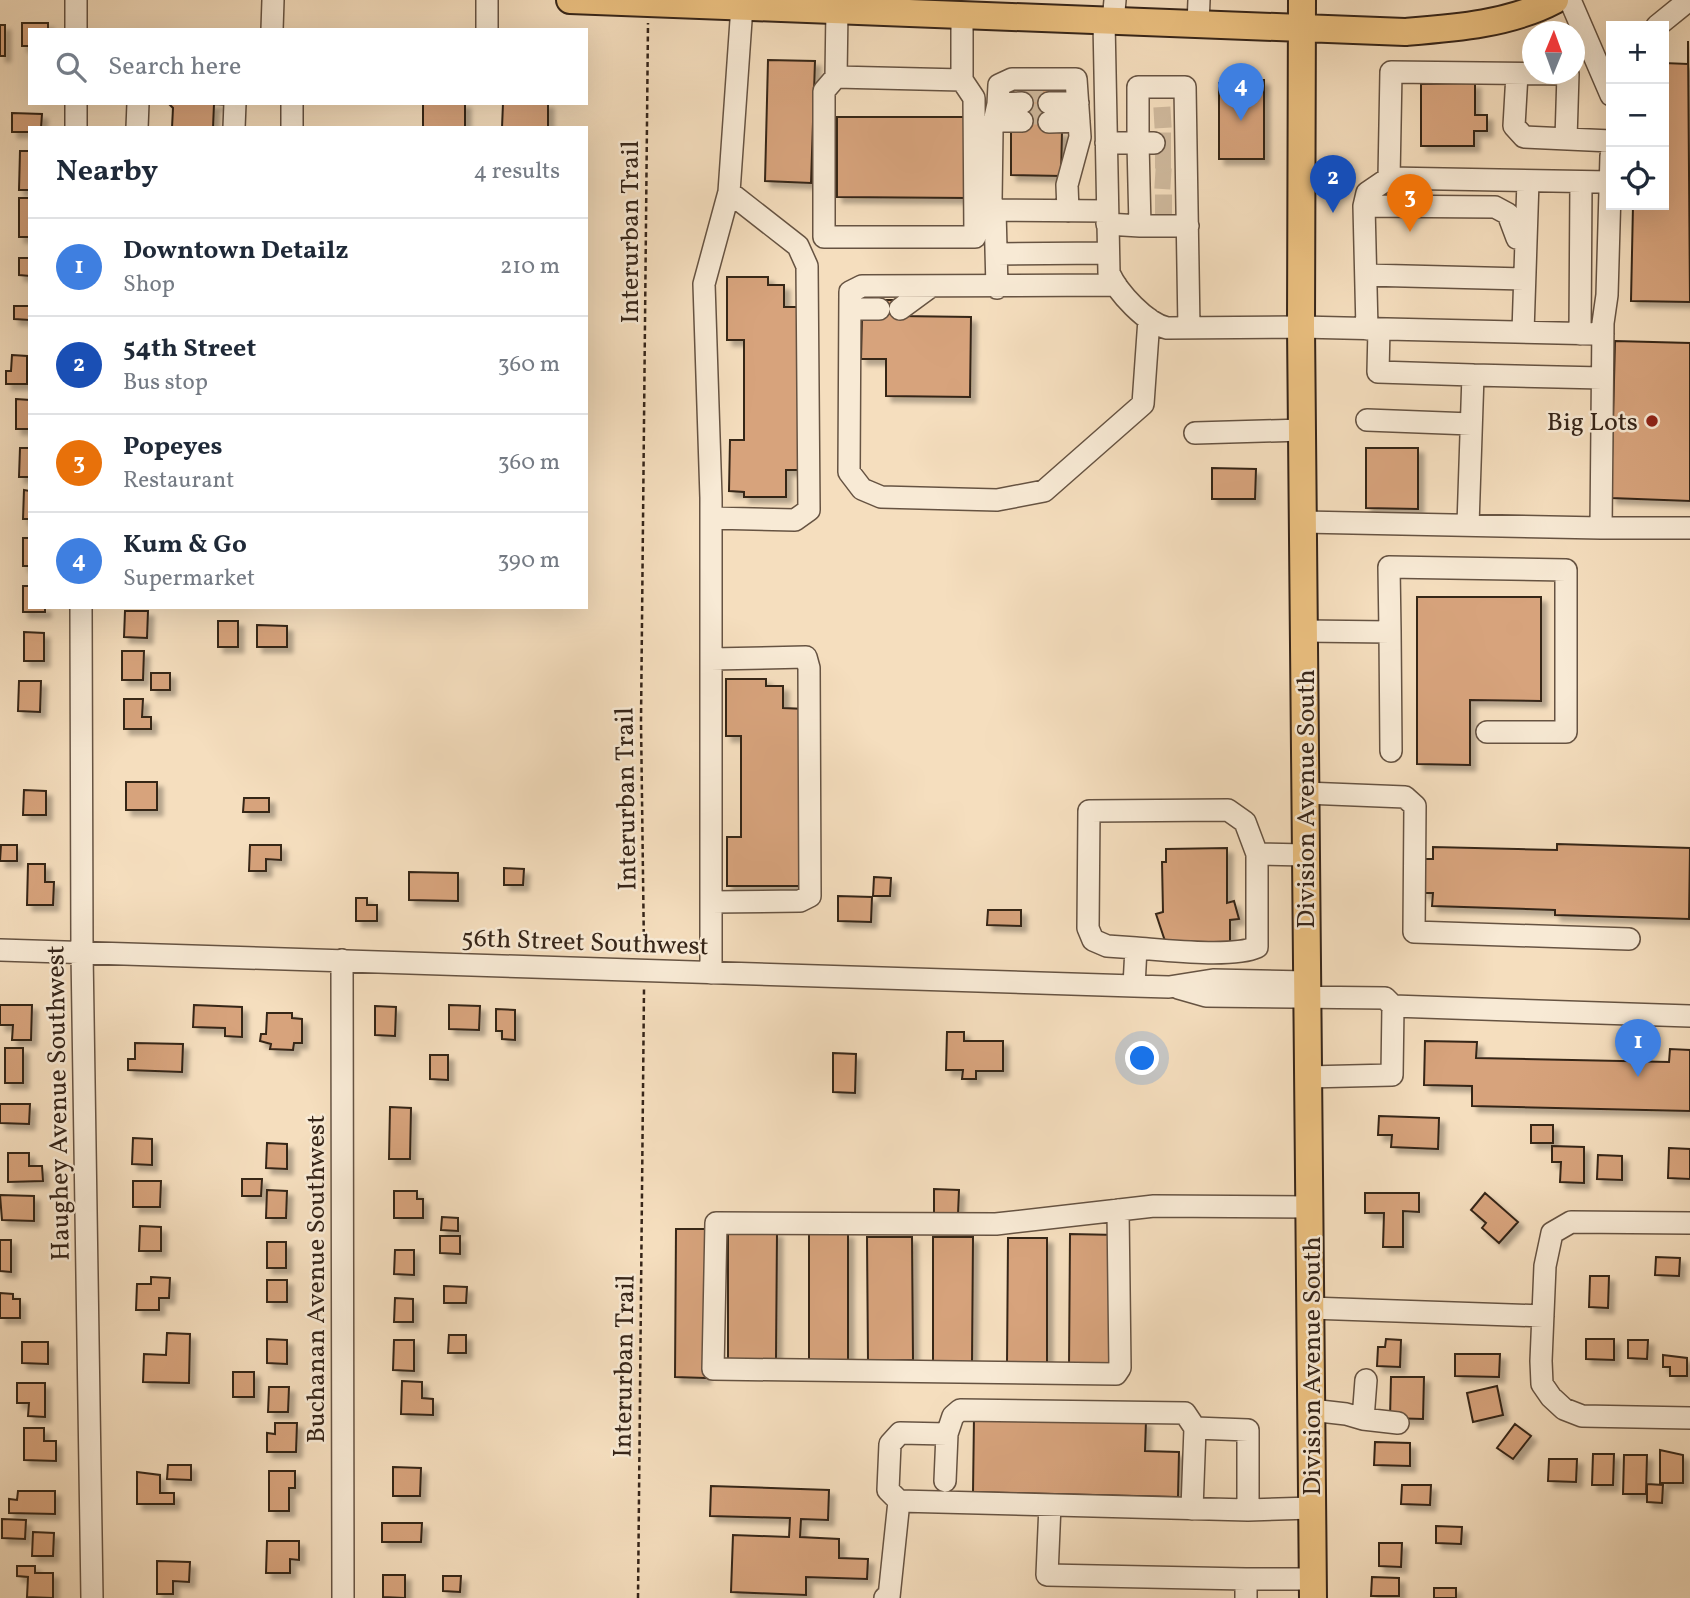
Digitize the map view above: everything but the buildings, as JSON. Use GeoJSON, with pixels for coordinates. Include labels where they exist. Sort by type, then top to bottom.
{"type":"FeatureCollection","features":[{"type":"Feature","properties":{"kind":"main road"},"geometry":{"type":"LineString","coordinates":[[570,0],[742,6],[771,4],[837,10],[903,6],[955,10],[1065,10],[1110,14],[1198,12],[1301,27],[1405,32],[1456,28],[1506,18],[1555,0]]}},
{"type":"Feature","properties":{"kind":"main road","name":"Division Avenue South"},"geometry":{"type":"LineString","coordinates":[[1302,0],[1301,327],[1313,1589]]}},
{"type":"Feature","properties":{"kind":"street"},"geometry":{"type":"LineString","coordinates":[[76,0],[76,28]]}},
{"type":"Feature","properties":{"kind":"street"},"geometry":{"type":"LineString","coordinates":[[272,28],[273,0]]}},
{"type":"Feature","properties":{"kind":"street"},"geometry":{"type":"LineString","coordinates":[[487,0],[487,28]]}},
{"type":"Feature","properties":{"kind":"street"},"geometry":{"type":"LineString","coordinates":[[1570,0],[1604,60],[1609,84]]}},
{"type":"Feature","properties":{"kind":"street"},"geometry":{"type":"LineString","coordinates":[[1663,21],[1689,0]]}},
{"type":"Feature","properties":{"kind":"street"},"geometry":{"type":"LineString","coordinates":[[711,973],[711,518],[704,284],[729,192],[742,6]]}},
{"type":"Feature","properties":{"kind":"street"},"geometry":{"type":"LineString","coordinates":[[837,10],[836,77],[824,91],[824,237],[975,237],[974,98],[962,80],[955,10]]}},
{"type":"Feature","properties":{"kind":"street"},"geometry":{"type":"LineString","coordinates":[[1110,14],[1106,143],[1109,273],[1116,285],[1149,319],[1167,328],[1301,327],[1603,334]]}},
{"type":"Feature","properties":{"kind":"street"},"geometry":{"type":"LineString","coordinates":[[1585,68],[1604,60]]}},
{"type":"Feature","properties":{"kind":"street"},"geometry":{"type":"LineString","coordinates":[[1389,178],[1391,72],[1522,74]]}},
{"type":"Feature","properties":{"kind":"street"},"geometry":{"type":"LineString","coordinates":[[1517,74],[1514,126],[1524,137],[1606,141]]}},
{"type":"Feature","properties":{"kind":"street"},"geometry":{"type":"LineString","coordinates":[[836,77],[962,80]]}},
{"type":"Feature","properties":{"kind":"street"},"geometry":{"type":"LineString","coordinates":[[997,288],[995,210],[991,201],[999,85],[1012,79],[1076,79],[1080,137],[1068,185],[1068,211]]}},
{"type":"Feature","properties":{"kind":"street"},"geometry":{"type":"LineString","coordinates":[[1566,84],[1566,139]]}},
{"type":"Feature","properties":{"kind":"street"},"geometry":{"type":"LineString","coordinates":[[76,105],[76,126]]}},
{"type":"Feature","properties":{"kind":"street"},"geometry":{"type":"LineString","coordinates":[[137,126],[138,105]]}},
{"type":"Feature","properties":{"kind":"street"},"geometry":{"type":"LineString","coordinates":[[234,126],[235,105]]}},
{"type":"Feature","properties":{"kind":"street"},"geometry":{"type":"LineString","coordinates":[[292,105],[292,126]]}},
{"type":"Feature","properties":{"kind":"street"},"geometry":{"type":"LineString","coordinates":[[996,107],[1022,107]]}},
{"type":"Feature","properties":{"kind":"street"},"geometry":{"type":"LineString","coordinates":[[1078,108],[1049,108],[1078,108]]}},
{"type":"Feature","properties":{"kind":"street"},"geometry":{"type":"LineString","coordinates":[[1159,209],[1163,160],[1162,118],[1163,160],[1159,209]]}},
{"type":"Feature","properties":{"kind":"street"},"geometry":{"type":"LineString","coordinates":[[1106,143],[1163,160]]}},
{"type":"Feature","properties":{"kind":"street"},"geometry":{"type":"LineString","coordinates":[[1602,378],[1378,372],[1366,275],[1364,206],[1367,193],[1389,178],[1606,182]]}},
{"type":"Feature","properties":{"kind":"street"},"geometry":{"type":"LineString","coordinates":[[1523,332],[1528,181]]}},
{"type":"Feature","properties":{"kind":"street"},"geometry":{"type":"LineString","coordinates":[[1580,334],[1581,182]]}},
{"type":"Feature","properties":{"kind":"street"},"geometry":{"type":"LineString","coordinates":[[711,518],[795,520],[808,510],[807,266],[798,246],[729,192]]}},
{"type":"Feature","properties":{"kind":"street"},"geometry":{"type":"LineString","coordinates":[[1364,206],[1495,207],[1508,214],[1517,237],[1526,238]]}},
{"type":"Feature","properties":{"kind":"street"},"geometry":{"type":"LineString","coordinates":[[995,210],[1068,211],[1107,218],[1159,209],[1188,226]]}},
{"type":"Feature","properties":{"kind":"street"},"geometry":{"type":"LineString","coordinates":[[1159,209],[1188,226]]}},
{"type":"Feature","properties":{"kind":"street"},"geometry":{"type":"LineString","coordinates":[[1601,527],[1603,334],[1609,210]]}},
{"type":"Feature","properties":{"kind":"street"},"geometry":{"type":"LineString","coordinates":[[1188,226],[1189,328]]}},
{"type":"Feature","properties":{"kind":"street"},"geometry":{"type":"LineString","coordinates":[[997,254],[1107,253]]}},
{"type":"Feature","properties":{"kind":"street"},"geometry":{"type":"LineString","coordinates":[[1366,275],[1524,279]]}},
{"type":"Feature","properties":{"kind":"street"},"geometry":{"type":"LineString","coordinates":[[1116,285],[997,288],[862,286],[850,292],[849,472],[862,489],[881,497],[997,500],[1044,491],[1143,404],[1149,319]]}},
{"type":"Feature","properties":{"kind":"street"},"geometry":{"type":"LineString","coordinates":[[850,309],[889,309],[930,287]]}},
{"type":"Feature","properties":{"kind":"street"},"geometry":{"type":"LineString","coordinates":[[1468,525],[1473,375]]}},
{"type":"Feature","properties":{"kind":"street"},"geometry":{"type":"LineString","coordinates":[[1367,420],[1471,424]]}},
{"type":"Feature","properties":{"kind":"street"},"geometry":{"type":"LineString","coordinates":[[1195,433],[1303,430]]}},
{"type":"Feature","properties":{"kind":"street"},"geometry":{"type":"LineString","coordinates":[[1303,522],[1690,528]]}},
{"type":"Feature","properties":{"kind":"street"},"geometry":{"type":"LineString","coordinates":[[1391,751],[1389,567],[1566,570],[1566,732],[1487,732]]}},
{"type":"Feature","properties":{"kind":"street","name":"Haughey Avenue Southwest"},"geometry":{"type":"LineString","coordinates":[[81,609],[82,952],[92,1598]]}},
{"type":"Feature","properties":{"kind":"street"},"geometry":{"type":"LineString","coordinates":[[1304,631],[1390,632]]}},
{"type":"Feature","properties":{"kind":"street"},"geometry":{"type":"LineString","coordinates":[[711,659],[806,657],[810,668],[810,896],[800,901],[711,902]]}},
{"type":"Feature","properties":{"kind":"street"},"geometry":{"type":"LineString","coordinates":[[1305,793],[1405,797],[1415,806],[1414,932],[1629,939]]}},
{"type":"Feature","properties":{"kind":"street"},"geometry":{"type":"LineString","coordinates":[[1228,810],[1245,822],[1258,854],[1257,947],[1248,951],[1136,948],[1107,946],[1093,940],[1088,928],[1089,811],[1228,810]]}},
{"type":"Feature","properties":{"kind":"street"},"geometry":{"type":"LineString","coordinates":[[1258,854],[1306,855]]}},
{"type":"Feature","properties":{"kind":"street"},"geometry":{"type":"LineString","coordinates":[[1134,986],[1136,948]]}},
{"type":"Feature","properties":{"kind":"street","name":"56th Street Southwest"},"geometry":{"type":"LineString","coordinates":[[0,950],[1169,987],[1207,980],[1385,998],[1392,1006],[1690,1016]]}},
{"type":"Feature","properties":{"kind":"street","name":"Buchanan Avenue Southwest"},"geometry":{"type":"LineString","coordinates":[[342,960],[343,1598]]}},
{"type":"Feature","properties":{"kind":"street"},"geometry":{"type":"LineString","coordinates":[[1307,1077],[1392,1075],[1392,1006]]}},
{"type":"Feature","properties":{"kind":"street"},"geometry":{"type":"LineString","coordinates":[[1118,1210],[1120,1368],[1116,1374],[713,1369],[716,1223],[996,1224],[1118,1210],[1154,1206],[1310,1207]]}},
{"type":"Feature","properties":{"kind":"street"},"geometry":{"type":"LineString","coordinates":[[1690,1223],[1571,1222],[1552,1233],[1545,1266],[1542,1384],[1564,1409],[1582,1416],[1690,1418]]}},
{"type":"Feature","properties":{"kind":"street"},"geometry":{"type":"LineString","coordinates":[[1310,1308],[1543,1316]]}},
{"type":"Feature","properties":{"kind":"street"},"geometry":{"type":"LineString","coordinates":[[1363,1419],[1366,1380]]}},
{"type":"Feature","properties":{"kind":"street"},"geometry":{"type":"LineString","coordinates":[[945,1481],[947,1434],[953,1416],[960,1410],[1185,1413],[1195,1428],[1192,1509]]}},
{"type":"Feature","properties":{"kind":"street"},"geometry":{"type":"LineString","coordinates":[[1311,1410],[1398,1423]]}},
{"type":"Feature","properties":{"kind":"street"},"geometry":{"type":"LineString","coordinates":[[1195,1428],[1248,1430],[1248,1510]]}},
{"type":"Feature","properties":{"kind":"street"},"geometry":{"type":"LineString","coordinates":[[947,1434],[900,1433],[890,1444],[888,1490],[899,1501],[1248,1510],[1312,1508]]}},
{"type":"Feature","properties":{"kind":"street"},"geometry":{"type":"LineString","coordinates":[[885,1598],[890,1597],[899,1501]]}},
{"type":"Feature","properties":{"kind":"street"},"geometry":{"type":"LineString","coordinates":[[1049,1505],[1047,1575],[1246,1588],[1313,1589]]}},
{"type":"Feature","properties":{"kind":"path","name":"Interurban Trail"},"geometry":{"type":"LineString","coordinates":[[638,1598],[644,971],[641,722],[648,4]]}},
{"type":"Feature","properties":{"kind":"tunnel"},"geometry":{"type":"LineString","coordinates":[[1022,92],[1049,92]]}},
{"type":"Feature","properties":{"kind":"tunnel"},"geometry":{"type":"LineString","coordinates":[[1022,114],[1049,114]]}},
{"type":"Feature","properties":{"kind":"tunnel"},"geometry":{"type":"LineString","coordinates":[[1154,118],[1171,117]]}},
{"type":"Feature","properties":{"kind":"tunnel"},"geometry":{"type":"LineString","coordinates":[[1154,143],[1171,143]]}},
{"type":"Feature","properties":{"kind":"tunnel"},"geometry":{"type":"LineString","coordinates":[[1155,158],[1171,158]]}},
{"type":"Feature","properties":{"kind":"tunnel"},"geometry":{"type":"LineString","coordinates":[[1155,178],[1171,179]]}},
{"type":"Feature","properties":{"kind":"tunnel"},"geometry":{"type":"LineString","coordinates":[[1155,205],[1172,205]]}},
{"type":"Feature","properties":{"kind":"place","name":"Kum & Go"},"geometry":{"type":"Point","coordinates":[1241,121]}},
{"type":"Feature","properties":{"kind":"place","name":"54th Street"},"geometry":{"type":"Point","coordinates":[1333,213]}},
{"type":"Feature","properties":{"kind":"place","name":"Popeyes"},"geometry":{"type":"Point","coordinates":[1410,232]}},
{"type":"Feature","properties":{"kind":"place","name":"Big Lots"},"geometry":{"type":"Point","coordinates":[1652,421]}},
{"type":"Feature","properties":{"kind":"place","name":"Downtown Detailz"},"geometry":{"type":"Point","coordinates":[1638,1077]}}]}
